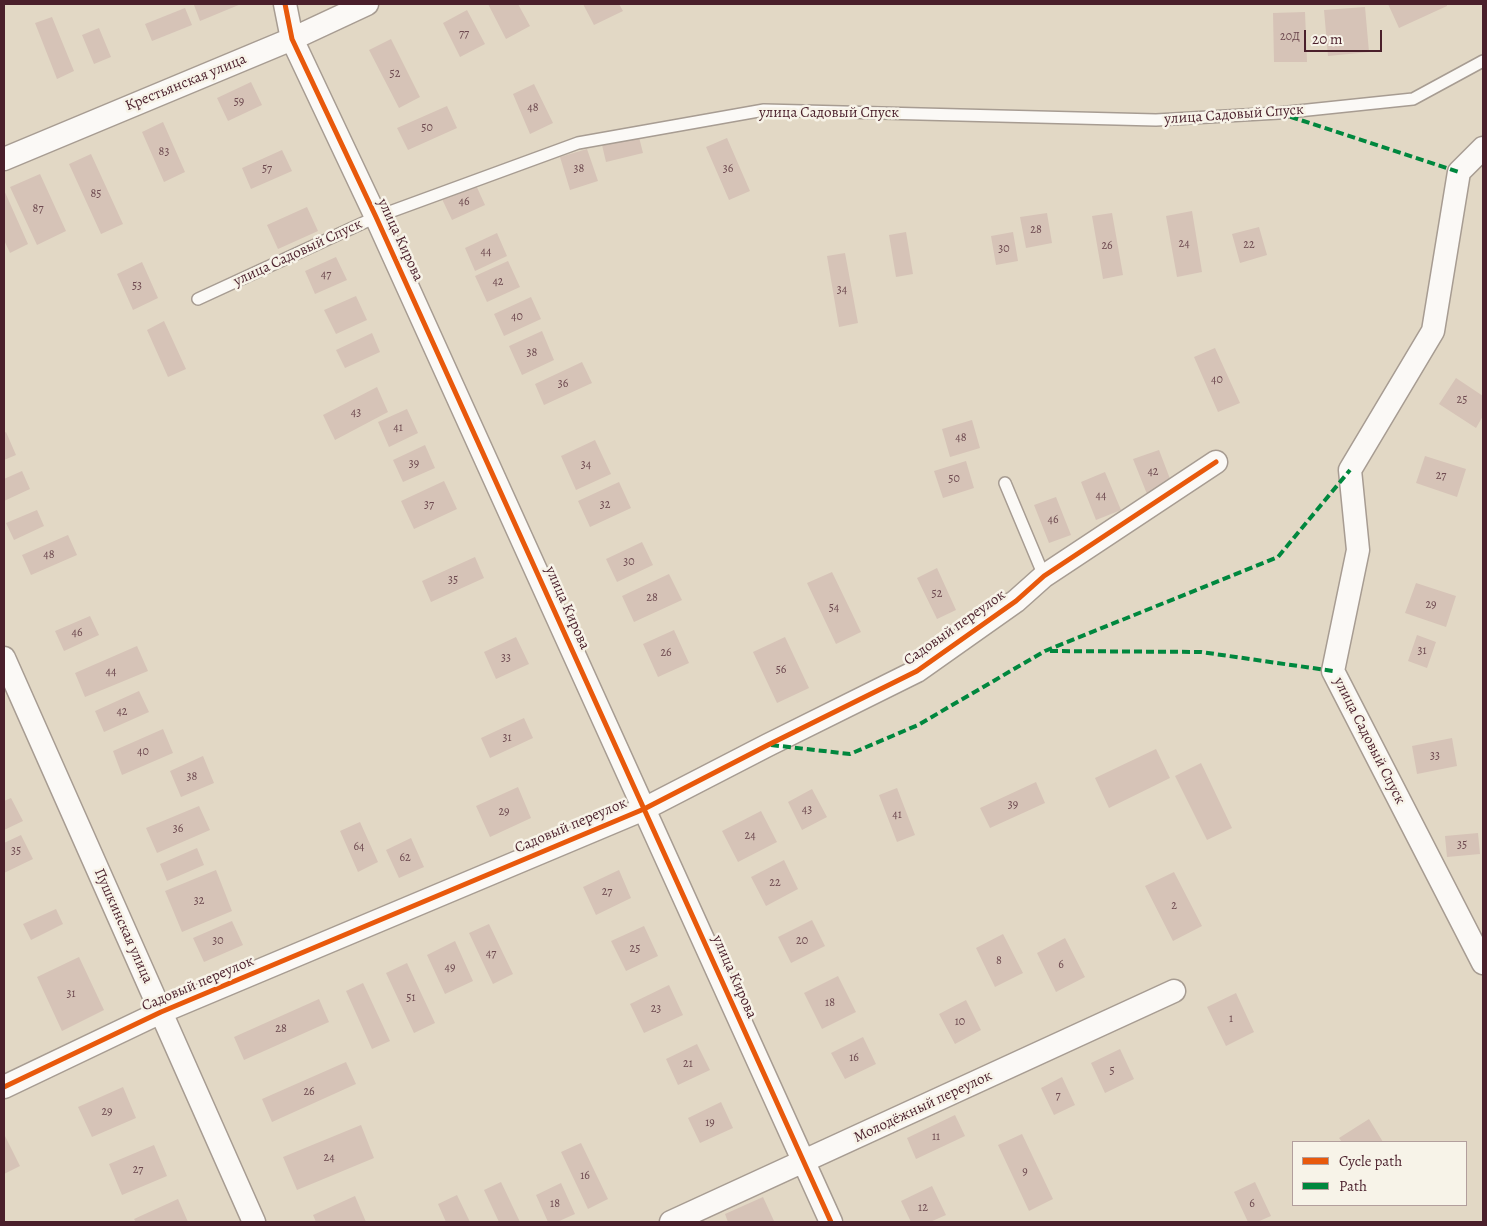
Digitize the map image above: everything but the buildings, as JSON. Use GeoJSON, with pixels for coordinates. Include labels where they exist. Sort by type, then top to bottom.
{"type":"FeatureCollection","features":[{"type":"Feature","properties":{"kind":"street","name":"улица Кирова"},"geometry":{"type":"LineString","coordinates":[[286,4],[292,39],[376,217],[831,1222]]}},
{"type":"Feature","properties":{"kind":"street","name":"Крестьянская улица"},"geometry":{"type":"LineString","coordinates":[[4,159],[292,39],[368,4]]}},
{"type":"Feature","properties":{"kind":"street","name":"улица Садовый Спуск"},"geometry":{"type":"LineString","coordinates":[[1483,148],[1459,172],[1433,331],[1350,470],[1358,550],[1333,671],[1483,963]]}},
{"type":"Feature","properties":{"kind":"street","name":"Садовый переулок"},"geometry":{"type":"LineString","coordinates":[[4,1087],[161,1012],[644,809],[768,744],[917,671],[1016,601],[1044,576],[1216,462]]}},
{"type":"Feature","properties":{"kind":"street","name":"Пушкинская улица"},"geometry":{"type":"LineString","coordinates":[[4,658],[254,1222]]}},
{"type":"Feature","properties":{"kind":"street","name":"Молодёжный переулок"},"geometry":{"type":"LineString","coordinates":[[671,1222],[1174,991]]}},
{"type":"Feature","properties":{"kind":"lane","name":"улица Садовый Спуск"},"geometry":{"type":"LineString","coordinates":[[198,298],[376,217],[578,143],[764,110],[1156,120],[1279,113],[1413,99],[1483,61]]}},
{"type":"Feature","properties":{"kind":"lane"},"geometry":{"type":"LineString","coordinates":[[1005,483],[1044,576]]}},
{"type":"Feature","properties":{"kind":"marked path"},"geometry":{"type":"LineString","coordinates":[[1279,113],[1459,172]]}},
{"type":"Feature","properties":{"kind":"marked path"},"geometry":{"type":"LineString","coordinates":[[771,745],[850,754],[918,725],[1045,651],[1278,557],[1350,470]]}},
{"type":"Feature","properties":{"kind":"marked path"},"geometry":{"type":"LineString","coordinates":[[1050,651],[1201,652],[1333,671]]}},
{"type":"Feature","properties":{"kind":"cycle path"},"geometry":{"type":"LineString","coordinates":[[285,4],[292,39],[376,217],[831,1222]]}},
{"type":"Feature","properties":{"kind":"cycle path"},"geometry":{"type":"LineString","coordinates":[[4,1087],[161,1012],[644,809],[917,671],[1016,601],[1044,576],[1216,462]]}}]}
